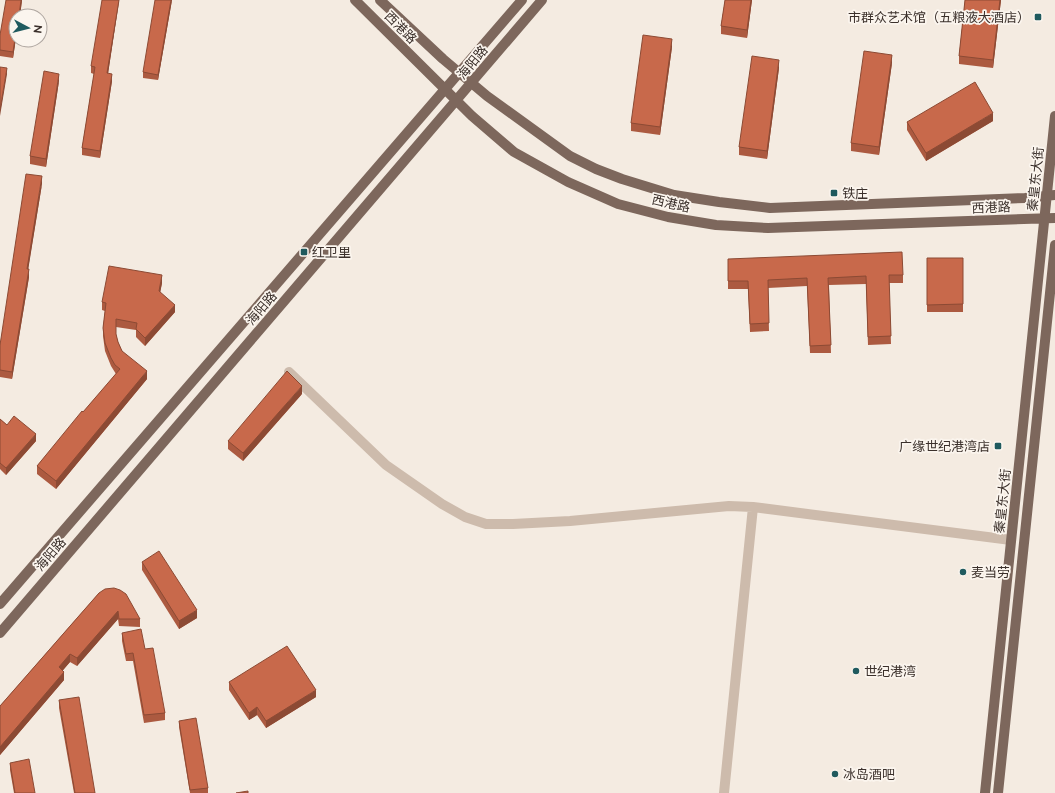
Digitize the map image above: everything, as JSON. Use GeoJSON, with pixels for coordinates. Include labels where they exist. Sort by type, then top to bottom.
{"type":"FeatureCollection","features":[{"type":"Feature","properties":{"kind":"main road","name":"西港路"},"geometry":{"type":"LineString","coordinates":[[355,0],[456,101],[514,152],[568,182],[618,204],[668,217],[716,226],[768,228],[1055,218]]}},
{"type":"Feature","properties":{"kind":"main road","name":"西港路"},"geometry":{"type":"LineString","coordinates":[[380,0],[471,83],[570,156],[596,169],[622,179],[674,194],[719,202],[770,208],[1051,196]]}},
{"type":"Feature","properties":{"kind":"main road","name":"海阳路"},"geometry":{"type":"LineString","coordinates":[[0,604],[522,0]]}},
{"type":"Feature","properties":{"kind":"main road","name":"海阳路"},"geometry":{"type":"LineString","coordinates":[[0,633],[542,0]]}},
{"type":"Feature","properties":{"kind":"main road","name":"秦皇东大街"},"geometry":{"type":"LineString","coordinates":[[985,793],[1044,218],[1051,196],[1055,116]]}},
{"type":"Feature","properties":{"kind":"main road","name":"秦皇东大街"},"geometry":{"type":"LineString","coordinates":[[998,793],[1055,245]]}},
{"type":"Feature","properties":{"kind":"street"},"geometry":{"type":"LineString","coordinates":[[289,372],[386,465],[442,504],[465,517],[486,524],[556,522],[730,506],[754,507],[1011,540]]}},
{"type":"Feature","properties":{"kind":"street"},"geometry":{"type":"LineString","coordinates":[[724,793],[754,507]]}},
{"type":"Feature","properties":{"kind":"building"},"geometry":{"type":"Polygon","coordinates":[[[6,0],[21,0],[20,8],[8,8],[8,48],[14,48],[13,52],[0,50],[0,35],[6,0]]]}},
{"type":"Feature","properties":{"kind":"building"},"geometry":{"type":"Polygon","coordinates":[[[102,0],[119,0],[107,73],[112,74],[100,151],[82,148],[95,67],[91,66],[102,0]]]}},
{"type":"Feature","properties":{"kind":"building"},"geometry":{"type":"Polygon","coordinates":[[[155,0],[171,0],[158,75],[143,72],[155,0]]]}},
{"type":"Feature","properties":{"kind":"building"},"geometry":{"type":"Polygon","coordinates":[[[725,0],[751,0],[747,30],[721,26],[725,0]]]}},
{"type":"Feature","properties":{"kind":"building"},"geometry":{"type":"Polygon","coordinates":[[[965,0],[1000,0],[993,60],[959,56],[965,0]]]}},
{"type":"Feature","properties":{"kind":"building"},"geometry":{"type":"Polygon","coordinates":[[[643,35],[672,39],[660,127],[631,123],[643,35]]]}},
{"type":"Feature","properties":{"kind":"building"},"geometry":{"type":"Polygon","coordinates":[[[864,51],[892,55],[879,147],[851,143],[864,51]]]}},
{"type":"Feature","properties":{"kind":"building"},"geometry":{"type":"Polygon","coordinates":[[[752,56],[779,60],[767,151],[739,147],[752,56]]]}},
{"type":"Feature","properties":{"kind":"building"},"geometry":{"type":"Polygon","coordinates":[[[0,67],[7,68],[0,110],[0,67]]]}},
{"type":"Feature","properties":{"kind":"building"},"geometry":{"type":"Polygon","coordinates":[[[44,71],[59,74],[46,159],[30,156],[44,71]]]}},
{"type":"Feature","properties":{"kind":"building"},"geometry":{"type":"Polygon","coordinates":[[[975,82],[993,113],[926,153],[907,122],[975,82]]]}},
{"type":"Feature","properties":{"kind":"building"},"geometry":{"type":"Polygon","coordinates":[[[26,174],[42,176],[27,269],[29,269],[12,372],[0,370],[0,345],[26,174]]]}},
{"type":"Feature","properties":{"kind":"building"},"geometry":{"type":"Polygon","coordinates":[[[902,252],[903,275],[889,275],[891,336],[868,337],[866,276],[828,278],[831,345],[810,346],[807,278],[768,280],[769,323],[750,324],[748,281],[728,281],[728,259],[902,252]]]}},
{"type":"Feature","properties":{"kind":"building"},"geometry":{"type":"Polygon","coordinates":[[[927,258],[963,258],[963,304],[927,305],[927,258]]]}},
{"type":"Feature","properties":{"kind":"building"},"geometry":{"type":"Polygon","coordinates":[[[109,266],[162,275],[159,291],[175,305],[145,338],[136,329],[137,323],[116,319],[116,334],[122,351],[147,371],[56,481],[37,466],[82,411],[83,412],[120,369],[115,365],[111,358],[105,343],[103,328],[106,303],[102,302],[109,266]]]}},
{"type":"Feature","properties":{"kind":"building"},"geometry":{"type":"Polygon","coordinates":[[[287,371],[302,386],[243,453],[228,441],[287,371]]]}},
{"type":"Feature","properties":{"kind":"building"},"geometry":{"type":"Polygon","coordinates":[[[14,416],[36,434],[6,468],[0,463],[0,419],[7,425],[14,416]]]}},
{"type":"Feature","properties":{"kind":"building"},"geometry":{"type":"Polygon","coordinates":[[[159,551],[197,610],[179,621],[142,562],[159,551]]]}},
{"type":"Feature","properties":{"kind":"building"},"geometry":{"type":"Polygon","coordinates":[[[114,588],[126,594],[140,619],[119,619],[118,611],[77,658],[70,654],[59,667],[64,672],[0,747],[0,706],[99,593],[105,589],[114,588]]]}},
{"type":"Feature","properties":{"kind":"building"},"geometry":{"type":"Polygon","coordinates":[[[141,629],[145,649],[153,648],[165,713],[144,715],[133,653],[126,654],[122,633],[141,629]]]}},
{"type":"Feature","properties":{"kind":"building"},"geometry":{"type":"Polygon","coordinates":[[[287,646],[316,690],[266,721],[257,707],[249,713],[229,682],[287,646]]]}},
{"type":"Feature","properties":{"kind":"building"},"geometry":{"type":"Polygon","coordinates":[[[79,697],[95,793],[75,793],[59,700],[79,697]]]}},
{"type":"Feature","properties":{"kind":"building"},"geometry":{"type":"Polygon","coordinates":[[[196,718],[208,788],[190,790],[179,721],[196,718]]]}},
{"type":"Feature","properties":{"kind":"building"},"geometry":{"type":"Polygon","coordinates":[[[29,759],[35,793],[15,793],[10,763],[29,759]]]}},
{"type":"Feature","properties":{"kind":"building"},"geometry":{"type":"Polygon","coordinates":[[[248,791],[248,793],[236,793],[248,791]]]}},
{"type":"Feature","properties":{"kind":"place","name":"市群众艺术馆（五粮液大酒店）"},"geometry":{"type":"Point","coordinates":[1038,17]}},
{"type":"Feature","properties":{"kind":"place","name":"铁庄"},"geometry":{"type":"Point","coordinates":[834,193]}},
{"type":"Feature","properties":{"kind":"place","name":"红卫里"},"geometry":{"type":"Point","coordinates":[304,252]}},
{"type":"Feature","properties":{"kind":"place","name":"广缘世纪港湾店"},"geometry":{"type":"Point","coordinates":[998,446]}},
{"type":"Feature","properties":{"kind":"place","name":"麦当劳"},"geometry":{"type":"Point","coordinates":[963,572]}},
{"type":"Feature","properties":{"kind":"place","name":"世纪港湾"},"geometry":{"type":"Point","coordinates":[856,671]}},
{"type":"Feature","properties":{"kind":"place","name":"冰岛酒吧"},"geometry":{"type":"Point","coordinates":[835,774]}}]}
